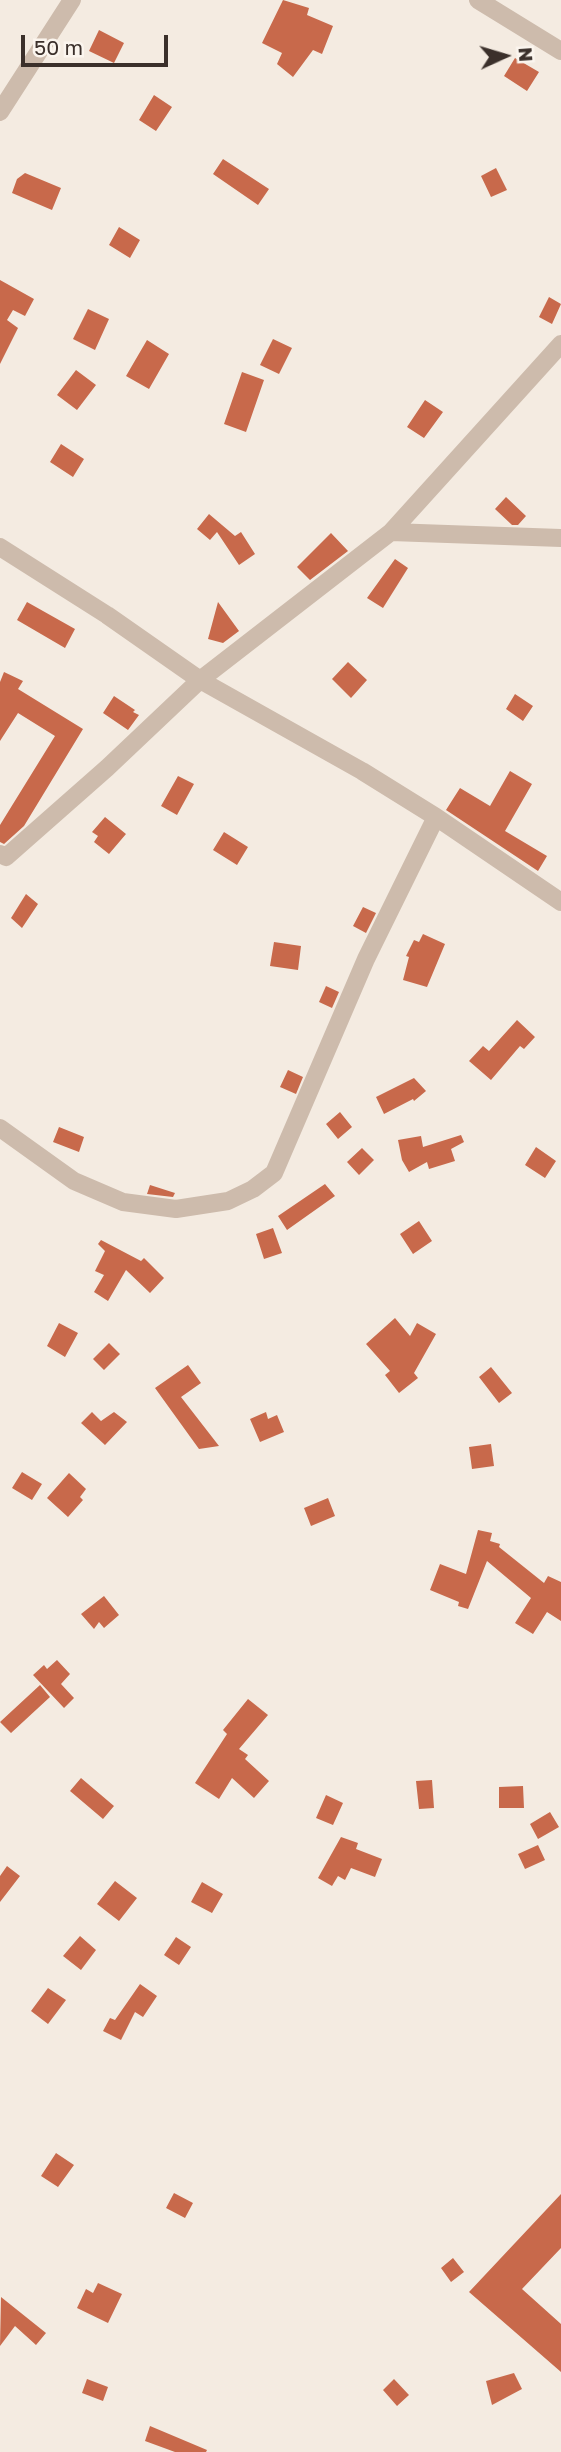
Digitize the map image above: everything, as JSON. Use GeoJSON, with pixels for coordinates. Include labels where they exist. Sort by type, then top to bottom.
{"type":"FeatureCollection","features":[{"type":"Feature","properties":{"kind":"street"},"geometry":{"type":"LineString","coordinates":[[0,112],[72,0]]}},
{"type":"Feature","properties":{"kind":"street"},"geometry":{"type":"LineString","coordinates":[[478,0],[561,51]]}},
{"type":"Feature","properties":{"kind":"street"},"geometry":{"type":"LineString","coordinates":[[2,858],[107,768],[200,680],[391,531],[561,344]]}},
{"type":"Feature","properties":{"kind":"street"},"geometry":{"type":"LineString","coordinates":[[391,531],[561,538]]}},
{"type":"Feature","properties":{"kind":"street"},"geometry":{"type":"LineString","coordinates":[[0,547],[107,615],[200,680],[362,771],[436,817],[561,902]]}},
{"type":"Feature","properties":{"kind":"street"},"geometry":{"type":"LineString","coordinates":[[0,1128],[74,1181],[123,1202],[176,1209],[228,1201],[253,1188],[274,1172],[366,959],[436,817]]}},
{"type":"Feature","properties":{"kind":"building"},"geometry":{"type":"Polygon","coordinates":[[[283,0],[309,8],[307,15],[333,26],[322,54],[313,50],[293,77],[277,64],[282,53],[262,43],[283,0]]]}},
{"type":"Feature","properties":{"kind":"building"},"geometry":{"type":"Polygon","coordinates":[[[99,30],[124,43],[114,63],[89,51],[99,30]]]}},
{"type":"Feature","properties":{"kind":"building"},"geometry":{"type":"Polygon","coordinates":[[[515,58],[539,72],[527,91],[504,76],[515,58]]]}},
{"type":"Feature","properties":{"kind":"building"},"geometry":{"type":"Polygon","coordinates":[[[154,95],[172,107],[156,131],[139,120],[154,95]]]}},
{"type":"Feature","properties":{"kind":"building"},"geometry":{"type":"Polygon","coordinates":[[[223,159],[269,189],[258,205],[213,174],[223,159]]]}},
{"type":"Feature","properties":{"kind":"building"},"geometry":{"type":"Polygon","coordinates":[[[496,168],[507,190],[491,197],[481,176],[496,168]]]}},
{"type":"Feature","properties":{"kind":"building"},"geometry":{"type":"Polygon","coordinates":[[[25,173],[61,188],[52,210],[12,193],[17,179],[25,173]]]}},
{"type":"Feature","properties":{"kind":"building"},"geometry":{"type":"Polygon","coordinates":[[[119,227],[140,240],[130,258],[109,245],[119,227]]]}},
{"type":"Feature","properties":{"kind":"building"},"geometry":{"type":"Polygon","coordinates":[[[0,280],[34,299],[25,316],[13,310],[7,320],[18,328],[0,364],[0,280]]]}},
{"type":"Feature","properties":{"kind":"building"},"geometry":{"type":"Polygon","coordinates":[[[549,297],[561,304],[552,324],[539,317],[549,297]]]}},
{"type":"Feature","properties":{"kind":"building"},"geometry":{"type":"Polygon","coordinates":[[[88,309],[109,319],[95,350],[73,339],[88,309]]]}},
{"type":"Feature","properties":{"kind":"building"},"geometry":{"type":"Polygon","coordinates":[[[273,339],[292,348],[279,374],[260,365],[273,339]]]}},
{"type":"Feature","properties":{"kind":"building"},"geometry":{"type":"Polygon","coordinates":[[[147,340],[169,354],[149,389],[126,376],[147,340]]]}},
{"type":"Feature","properties":{"kind":"building"},"geometry":{"type":"Polygon","coordinates":[[[76,370],[96,385],[77,410],[57,395],[76,370]]]}},
{"type":"Feature","properties":{"kind":"building"},"geometry":{"type":"Polygon","coordinates":[[[242,372],[264,380],[246,432],[224,424],[242,372]]]}},
{"type":"Feature","properties":{"kind":"building"},"geometry":{"type":"Polygon","coordinates":[[[425,400],[443,412],[424,438],[407,427],[425,400]]]}},
{"type":"Feature","properties":{"kind":"building"},"geometry":{"type":"Polygon","coordinates":[[[61,444],[84,459],[73,477],[50,462],[61,444]]]}},
{"type":"Feature","properties":{"kind":"building"},"geometry":{"type":"Polygon","coordinates":[[[506,497],[526,516],[518,525],[512,525],[495,509],[506,497]]]}},
{"type":"Feature","properties":{"kind":"building"},"geometry":{"type":"Polygon","coordinates":[[[209,514],[235,536],[241,532],[255,554],[239,565],[217,532],[210,540],[197,529],[209,514]]]}},
{"type":"Feature","properties":{"kind":"building"},"geometry":{"type":"Polygon","coordinates":[[[331,533],[348,551],[310,580],[297,567],[331,533]]]}},
{"type":"Feature","properties":{"kind":"building"},"geometry":{"type":"Polygon","coordinates":[[[395,559],[408,568],[383,608],[367,598],[395,559]]]}},
{"type":"Feature","properties":{"kind":"building"},"geometry":{"type":"Polygon","coordinates":[[[27,602],[75,629],[65,648],[17,620],[27,602]]]}},
{"type":"Feature","properties":{"kind":"building"},"geometry":{"type":"Polygon","coordinates":[[[218,602],[239,631],[223,643],[208,639],[218,602]]]}},
{"type":"Feature","properties":{"kind":"building"},"geometry":{"type":"Polygon","coordinates":[[[348,662],[367,680],[351,698],[332,679],[348,662]]]}},
{"type":"Feature","properties":{"kind":"building"},"geometry":{"type":"Polygon","coordinates":[[[4,672],[23,681],[18,689],[83,729],[24,826],[4,844],[0,842],[0,825],[55,736],[18,713],[0,741],[0,682],[4,672]]]}},
{"type":"Feature","properties":{"kind":"building"},"geometry":{"type":"Polygon","coordinates":[[[515,694],[533,706],[523,721],[506,709],[515,694]]]}},
{"type":"Feature","properties":{"kind":"building"},"geometry":{"type":"Polygon","coordinates":[[[114,696],[139,715],[128,730],[103,713],[114,696]]]}},
{"type":"Feature","properties":{"kind":"building"},"geometry":{"type":"Polygon","coordinates":[[[510,771],[532,784],[505,831],[547,856],[538,871],[446,810],[460,788],[490,806],[510,771]]]}},
{"type":"Feature","properties":{"kind":"building"},"geometry":{"type":"Polygon","coordinates":[[[178,776],[194,784],[177,815],[161,806],[178,776]]]}},
{"type":"Feature","properties":{"kind":"building"},"geometry":{"type":"Polygon","coordinates":[[[105,817],[126,834],[109,854],[94,842],[98,836],[92,832],[105,817]]]}},
{"type":"Feature","properties":{"kind":"building"},"geometry":{"type":"Polygon","coordinates":[[[224,832],[248,847],[237,865],[213,850],[224,832]]]}},
{"type":"Feature","properties":{"kind":"building"},"geometry":{"type":"Polygon","coordinates":[[[26,894],[38,904],[22,928],[11,918],[26,894]]]}},
{"type":"Feature","properties":{"kind":"building"},"geometry":{"type":"Polygon","coordinates":[[[363,907],[376,913],[366,933],[353,926],[363,907]]]}},
{"type":"Feature","properties":{"kind":"building"},"geometry":{"type":"Polygon","coordinates":[[[423,934],[445,944],[427,987],[403,980],[409,957],[406,956],[414,940],[419,942],[423,934]]]}},
{"type":"Feature","properties":{"kind":"building"},"geometry":{"type":"Polygon","coordinates":[[[274,942],[301,946],[298,970],[270,966],[274,942]]]}},
{"type":"Feature","properties":{"kind":"building"},"geometry":{"type":"Polygon","coordinates":[[[326,986],[339,992],[332,1008],[319,1002],[326,986]]]}},
{"type":"Feature","properties":{"kind":"building"},"geometry":{"type":"Polygon","coordinates":[[[517,1020],[535,1037],[524,1049],[520,1046],[491,1080],[469,1061],[483,1046],[489,1051],[517,1020]]]}},
{"type":"Feature","properties":{"kind":"building"},"geometry":{"type":"Polygon","coordinates":[[[288,1070],[303,1077],[296,1094],[280,1087],[288,1070]]]}},
{"type":"Feature","properties":{"kind":"building"},"geometry":{"type":"Polygon","coordinates":[[[414,1078],[426,1091],[414,1101],[413,1099],[384,1114],[376,1097],[414,1078]]]}},
{"type":"Feature","properties":{"kind":"building"},"geometry":{"type":"Polygon","coordinates":[[[340,1112],[352,1127],[338,1139],[326,1124],[340,1112]]]}},
{"type":"Feature","properties":{"kind":"building"},"geometry":{"type":"Polygon","coordinates":[[[59,1127],[84,1137],[79,1152],[53,1142],[59,1127]]]}},
{"type":"Feature","properties":{"kind":"building"},"geometry":{"type":"Polygon","coordinates":[[[461,1135],[464,1142],[451,1149],[455,1161],[429,1169],[427,1162],[409,1172],[402,1160],[398,1140],[421,1136],[423,1147],[461,1135]]]}},
{"type":"Feature","properties":{"kind":"building"},"geometry":{"type":"Polygon","coordinates":[[[536,1147],[556,1161],[545,1178],[525,1165],[536,1147]]]}},
{"type":"Feature","properties":{"kind":"building"},"geometry":{"type":"Polygon","coordinates":[[[362,1148],[374,1160],[359,1175],[347,1162],[362,1148]]]}},
{"type":"Feature","properties":{"kind":"building"},"geometry":{"type":"Polygon","coordinates":[[[325,1184],[335,1196],[287,1230],[278,1216],[325,1184]]]}},
{"type":"Feature","properties":{"kind":"building"},"geometry":{"type":"Polygon","coordinates":[[[150,1185],[175,1193],[173,1197],[147,1194],[150,1185]]]}},
{"type":"Feature","properties":{"kind":"building"},"geometry":{"type":"Polygon","coordinates":[[[419,1221],[432,1241],[413,1254],[400,1234],[419,1221]]]}},
{"type":"Feature","properties":{"kind":"building"},"geometry":{"type":"Polygon","coordinates":[[[273,1228],[282,1253],[264,1259],[256,1234],[273,1228]]]}},
{"type":"Feature","properties":{"kind":"building"},"geometry":{"type":"Polygon","coordinates":[[[101,1240],[141,1261],[144,1258],[164,1278],[150,1293],[126,1270],[108,1301],[94,1292],[104,1275],[95,1271],[105,1251],[98,1244],[101,1240]]]}},
{"type":"Feature","properties":{"kind":"building"},"geometry":{"type":"Polygon","coordinates":[[[395,1318],[410,1336],[417,1323],[436,1334],[414,1373],[418,1378],[399,1393],[385,1375],[390,1371],[366,1344],[395,1318]]]}},
{"type":"Feature","properties":{"kind":"building"},"geometry":{"type":"Polygon","coordinates":[[[59,1323],[78,1333],[65,1357],[47,1346],[59,1323]]]}},
{"type":"Feature","properties":{"kind":"building"},"geometry":{"type":"Polygon","coordinates":[[[109,1343],[120,1354],[104,1370],[93,1359],[109,1343]]]}},
{"type":"Feature","properties":{"kind":"building"},"geometry":{"type":"Polygon","coordinates":[[[188,1365],[201,1383],[181,1397],[219,1446],[199,1449],[155,1388],[188,1365]]]}},
{"type":"Feature","properties":{"kind":"building"},"geometry":{"type":"Polygon","coordinates":[[[491,1367],[512,1393],[499,1403],[479,1377],[491,1367]]]}},
{"type":"Feature","properties":{"kind":"building"},"geometry":{"type":"Polygon","coordinates":[[[92,1412],[101,1421],[114,1412],[127,1422],[105,1445],[81,1423],[92,1412]]]}},
{"type":"Feature","properties":{"kind":"building"},"geometry":{"type":"Polygon","coordinates":[[[266,1412],[268,1419],[277,1415],[284,1432],[260,1442],[250,1419],[266,1412]]]}},
{"type":"Feature","properties":{"kind":"building"},"geometry":{"type":"Polygon","coordinates":[[[491,1444],[494,1466],[472,1469],[469,1447],[491,1444]]]}},
{"type":"Feature","properties":{"kind":"building"},"geometry":{"type":"Polygon","coordinates":[[[22,1472],[42,1484],[32,1500],[12,1488],[22,1472]]]}},
{"type":"Feature","properties":{"kind":"building"},"geometry":{"type":"Polygon","coordinates":[[[69,1473],[86,1489],[80,1497],[83,1500],[68,1517],[47,1498],[69,1473]]]}},
{"type":"Feature","properties":{"kind":"building"},"geometry":{"type":"Polygon","coordinates":[[[328,1498],[335,1516],[311,1526],[304,1508],[328,1498]]]}},
{"type":"Feature","properties":{"kind":"building"},"geometry":{"type":"Polygon","coordinates":[[[478,1530],[492,1533],[490,1541],[500,1544],[499,1547],[544,1583],[548,1576],[561,1582],[561,1621],[547,1612],[533,1634],[515,1623],[531,1598],[487,1561],[468,1609],[458,1606],[459,1602],[430,1590],[440,1564],[466,1574],[478,1530]]]}},
{"type":"Feature","properties":{"kind":"building"},"geometry":{"type":"Polygon","coordinates":[[[104,1596],[119,1615],[104,1628],[99,1622],[94,1629],[81,1614],[104,1596]]]}},
{"type":"Feature","properties":{"kind":"building"},"geometry":{"type":"Polygon","coordinates":[[[57,1660],[70,1674],[61,1684],[74,1698],[64,1708],[33,1675],[44,1665],[47,1669],[57,1660]]]}},
{"type":"Feature","properties":{"kind":"building"},"geometry":{"type":"Polygon","coordinates":[[[40,1685],[50,1697],[11,1733],[0,1722],[40,1685]]]}},
{"type":"Feature","properties":{"kind":"building"},"geometry":{"type":"Polygon","coordinates":[[[248,1699],[268,1715],[239,1749],[248,1755],[245,1759],[269,1781],[254,1798],[232,1778],[219,1799],[195,1783],[227,1734],[223,1730],[248,1699]]]}},
{"type":"Feature","properties":{"kind":"building"},"geometry":{"type":"Polygon","coordinates":[[[81,1778],[114,1806],[103,1819],[70,1791],[81,1778]]]}},
{"type":"Feature","properties":{"kind":"building"},"geometry":{"type":"Polygon","coordinates":[[[432,1780],[434,1808],[419,1809],[416,1781],[432,1780]]]}},
{"type":"Feature","properties":{"kind":"building"},"geometry":{"type":"Polygon","coordinates":[[[523,1786],[524,1808],[499,1808],[499,1787],[523,1786]]]}},
{"type":"Feature","properties":{"kind":"building"},"geometry":{"type":"Polygon","coordinates":[[[326,1795],[343,1803],[333,1825],[316,1818],[326,1795]]]}},
{"type":"Feature","properties":{"kind":"building"},"geometry":{"type":"Polygon","coordinates":[[[550,1812],[559,1827],[538,1839],[530,1824],[550,1812]]]}},
{"type":"Feature","properties":{"kind":"building"},"geometry":{"type":"Polygon","coordinates":[[[341,1837],[358,1843],[356,1849],[382,1859],[375,1877],[351,1868],[345,1880],[338,1876],[332,1886],[318,1878],[341,1837]]]}},
{"type":"Feature","properties":{"kind":"building"},"geometry":{"type":"Polygon","coordinates":[[[538,1845],[545,1860],[525,1869],[518,1854],[538,1845]]]}},
{"type":"Feature","properties":{"kind":"building"},"geometry":{"type":"Polygon","coordinates":[[[7,1866],[20,1876],[0,1902],[0,1876],[7,1866]]]}},
{"type":"Feature","properties":{"kind":"building"},"geometry":{"type":"Polygon","coordinates":[[[115,1881],[137,1898],[119,1921],[97,1904],[115,1881]]]}},
{"type":"Feature","properties":{"kind":"building"},"geometry":{"type":"Polygon","coordinates":[[[202,1882],[223,1894],[212,1913],[191,1902],[202,1882]]]}},
{"type":"Feature","properties":{"kind":"building"},"geometry":{"type":"Polygon","coordinates":[[[80,1936],[96,1950],[81,1970],[63,1956],[80,1936]]]}},
{"type":"Feature","properties":{"kind":"building"},"geometry":{"type":"Polygon","coordinates":[[[176,1937],[191,1947],[179,1965],[164,1955],[176,1937]]]}},
{"type":"Feature","properties":{"kind":"building"},"geometry":{"type":"Polygon","coordinates":[[[140,1984],[157,1996],[143,2017],[135,2012],[121,2040],[103,2031],[110,2018],[115,2020],[140,1984]]]}},
{"type":"Feature","properties":{"kind":"building"},"geometry":{"type":"Polygon","coordinates":[[[48,1988],[66,2000],[48,2024],[31,2011],[48,1988]]]}},
{"type":"Feature","properties":{"kind":"building"},"geometry":{"type":"Polygon","coordinates":[[[56,2153],[74,2165],[58,2187],[41,2176],[56,2153]]]}},
{"type":"Feature","properties":{"kind":"building"},"geometry":{"type":"Polygon","coordinates":[[[174,2193],[193,2203],[185,2218],[166,2208],[174,2193]]]}},
{"type":"Feature","properties":{"kind":"building"},"geometry":{"type":"Polygon","coordinates":[[[561,2194],[561,2248],[522,2289],[561,2324],[561,2372],[469,2292],[561,2194]]]}},
{"type":"Feature","properties":{"kind":"building"},"geometry":{"type":"Polygon","coordinates":[[[453,2258],[464,2272],[451,2282],[441,2268],[453,2258]]]}},
{"type":"Feature","properties":{"kind":"building"},"geometry":{"type":"Polygon","coordinates":[[[98,2283],[122,2294],[108,2323],[77,2308],[86,2289],[93,2293],[98,2283]]]}},
{"type":"Feature","properties":{"kind":"building"},"geometry":{"type":"Polygon","coordinates":[[[1,2297],[46,2333],[36,2345],[15,2326],[0,2346],[1,2297]]]}},
{"type":"Feature","properties":{"kind":"building"},"geometry":{"type":"Polygon","coordinates":[[[514,2373],[522,2389],[492,2405],[486,2381],[514,2373]]]}},
{"type":"Feature","properties":{"kind":"building"},"geometry":{"type":"Polygon","coordinates":[[[87,2379],[108,2387],[103,2401],[82,2393],[87,2379]]]}},
{"type":"Feature","properties":{"kind":"building"},"geometry":{"type":"Polygon","coordinates":[[[394,2379],[409,2395],[397,2406],[383,2390],[394,2379]]]}},
{"type":"Feature","properties":{"kind":"building"},"geometry":{"type":"Polygon","coordinates":[[[150,2426],[207,2450],[175,2452],[145,2441],[150,2426]]]}}]}
